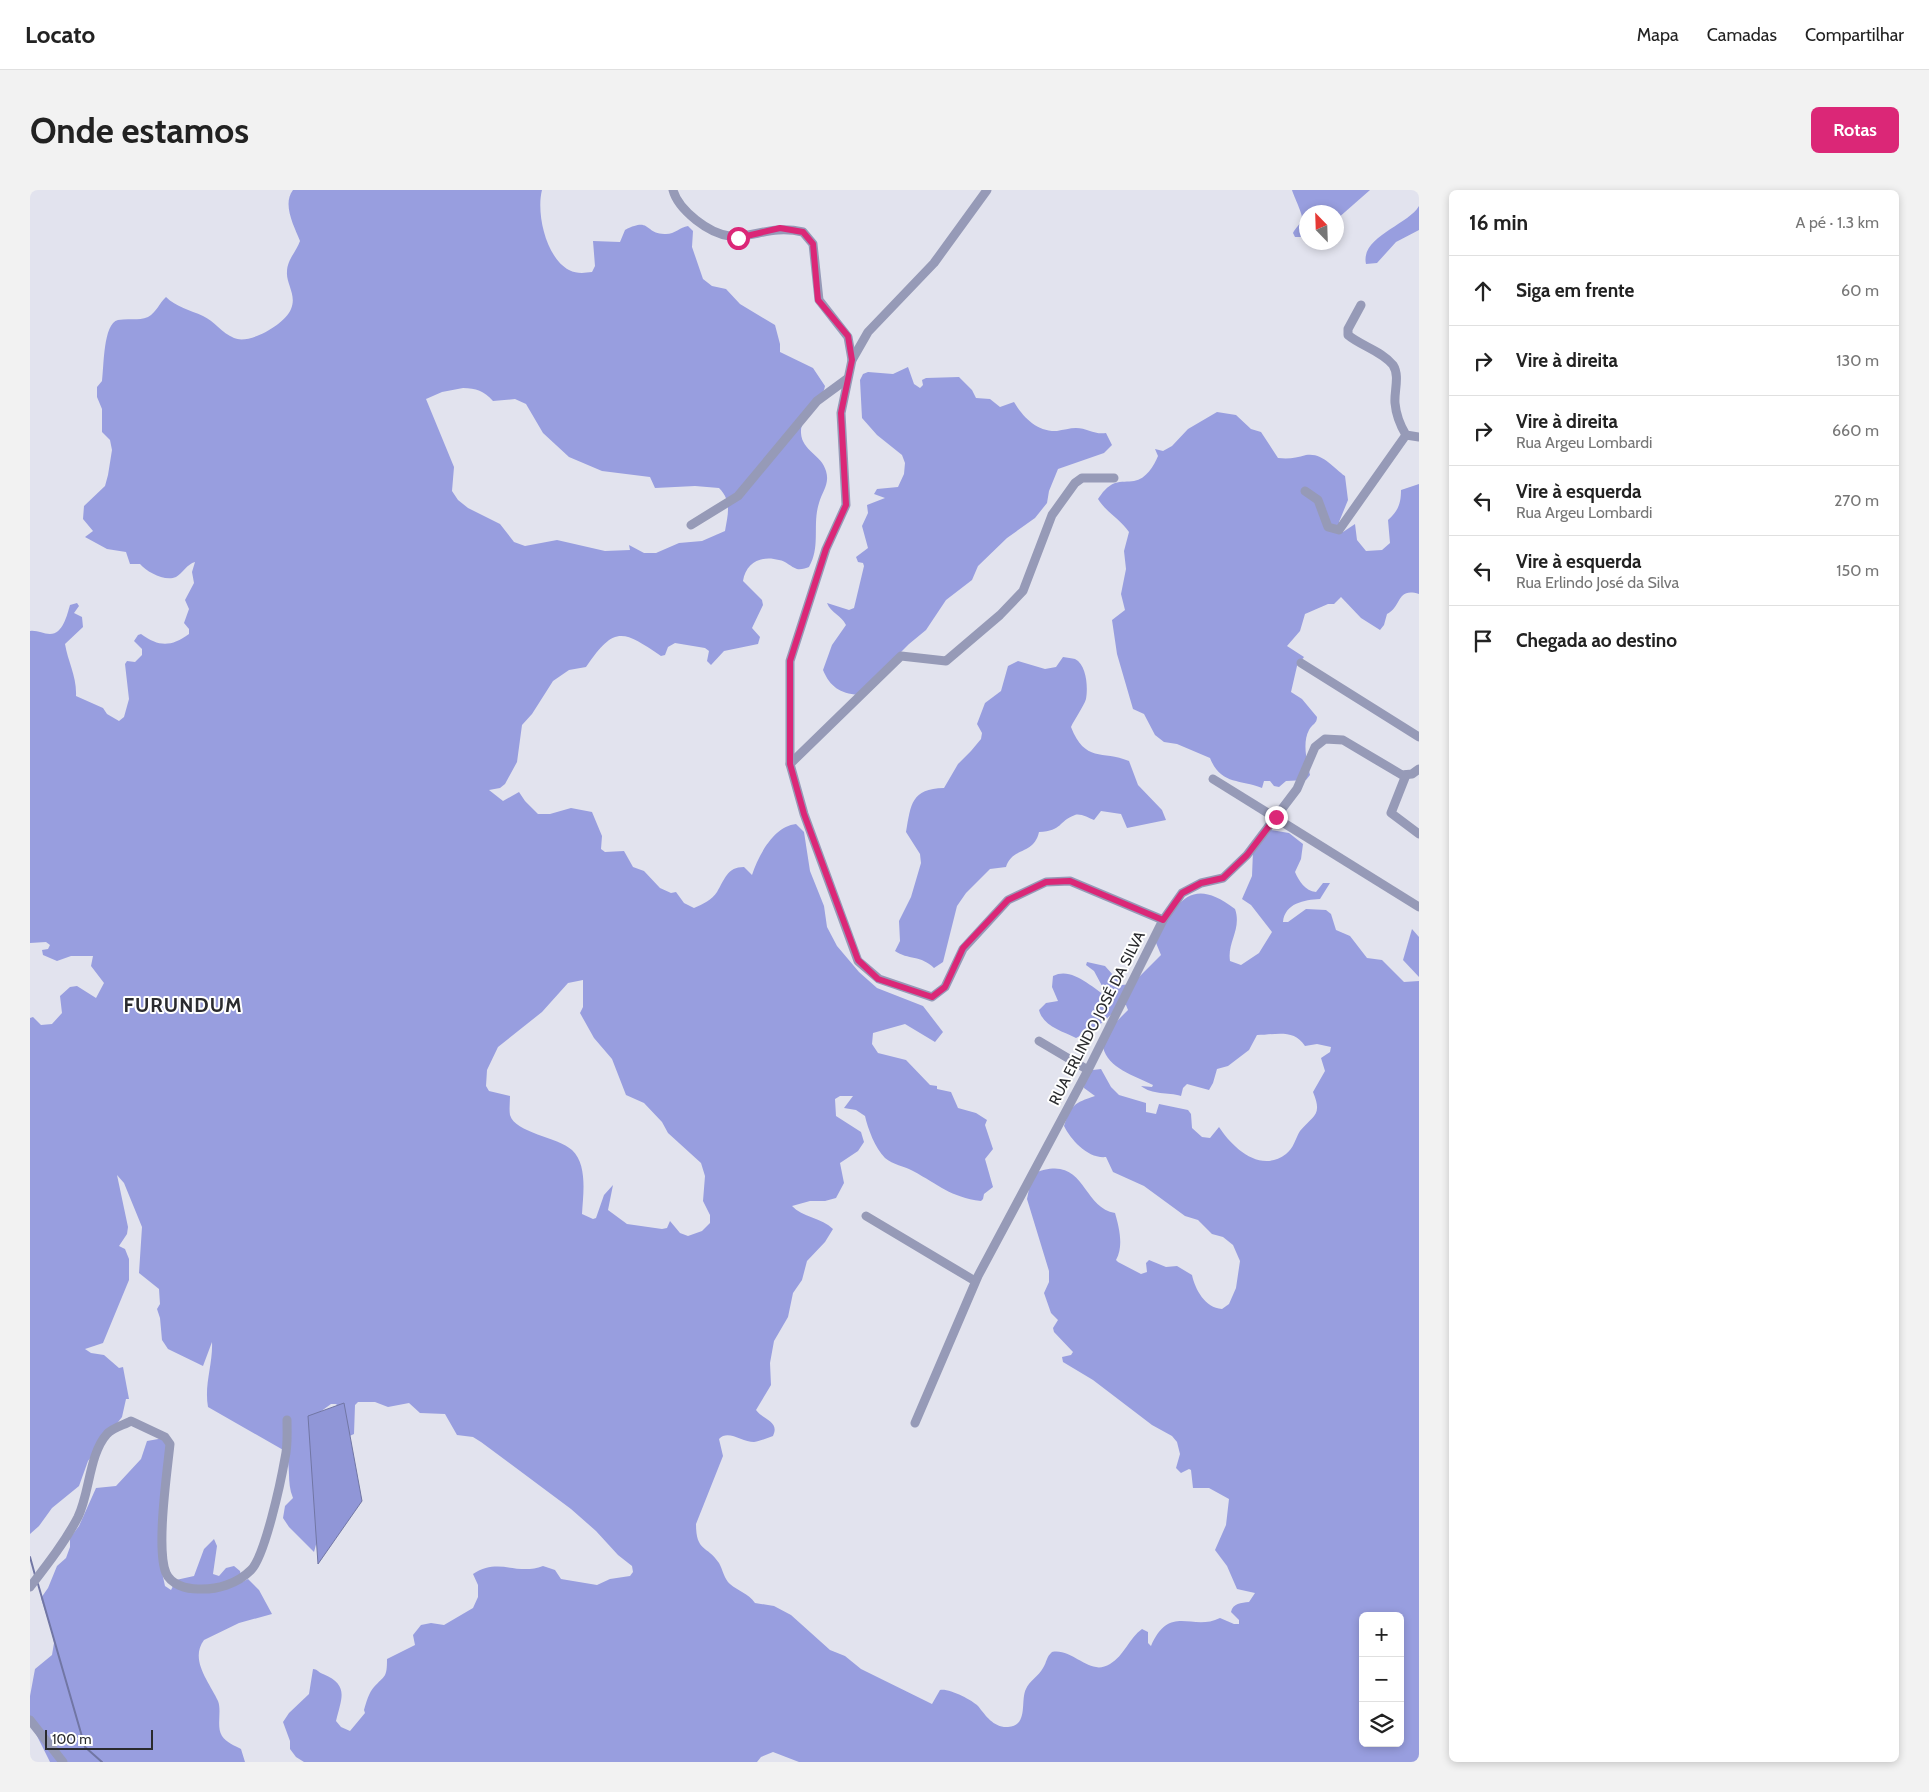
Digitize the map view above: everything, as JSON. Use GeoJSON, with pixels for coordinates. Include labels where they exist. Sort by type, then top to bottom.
{"type":"FeatureCollection","features":[{"type":"Feature","properties":{"kind":"street"},"geometry":{"type":"LineString","coordinates":[[673,190],[675,197],[688,214],[718,235],[738,238],[780,228],[803,232],[813,244],[818,300],[848,336],[852,360]]}},
{"type":"Feature","properties":{"kind":"street"},"geometry":{"type":"LineString","coordinates":[[986,190],[934,263],[868,332],[852,360],[841,413],[846,505],[826,549],[790,661],[790,764],[804,814],[858,960],[878,979],[932,997],[945,987],[963,948],[1008,900],[1046,882],[1070,881],[1163,920]]}},
{"type":"Feature","properties":{"kind":"street"},"geometry":{"type":"LineString","coordinates":[[1361,305],[1348,328],[1348,335],[1376,352],[1393,366],[1396,372],[1397,410],[1400,425],[1406,435]]}},
{"type":"Feature","properties":{"kind":"street"},"geometry":{"type":"LineString","coordinates":[[691,525],[738,496],[817,401],[847,380]]}},
{"type":"Feature","properties":{"kind":"street"},"geometry":{"type":"LineString","coordinates":[[1406,435],[1419,437]]}},
{"type":"Feature","properties":{"kind":"street"},"geometry":{"type":"LineString","coordinates":[[1305,491],[1318,500],[1328,527],[1338,530],[1406,435]]}},
{"type":"Feature","properties":{"kind":"street"},"geometry":{"type":"LineString","coordinates":[[790,764],[901,656],[946,661],[1000,616],[1023,591],[1052,514],[1075,483],[1082,478],[1114,478]]}},
{"type":"Feature","properties":{"kind":"street"},"geometry":{"type":"LineString","coordinates":[[1301,663],[1419,737]]}},
{"type":"Feature","properties":{"kind":"street","name":"RUA ERLINDO JOSÉ DA SILVA"},"geometry":{"type":"LineString","coordinates":[[915,1423],[975,1281],[1088,1070],[1163,920],[1182,893],[1201,883],[1223,878],[1247,855],[1297,789],[1315,747],[1325,740],[1343,740],[1402,775],[1406,774]]}},
{"type":"Feature","properties":{"kind":"street"},"geometry":{"type":"LineString","coordinates":[[1419,770],[1412,774],[1406,774],[1391,813],[1419,834]]}},
{"type":"Feature","properties":{"kind":"street"},"geometry":{"type":"LineString","coordinates":[[1213,779],[1419,906]]}},
{"type":"Feature","properties":{"kind":"street"},"geometry":{"type":"LineString","coordinates":[[1039,1041],[1088,1070]]}},
{"type":"Feature","properties":{"kind":"street"},"geometry":{"type":"LineString","coordinates":[[866,1216],[975,1281]]}},
{"type":"Feature","properties":{"kind":"street"},"geometry":{"type":"LineString","coordinates":[[31,1585],[56,1554],[78,1518],[85,1500],[95,1458],[108,1433],[131,1421],[165,1437],[170,1444],[163,1517],[163,1560],[166,1574],[173,1582],[191,1589],[206,1590],[237,1581],[252,1570],[261,1555],[286,1457],[287,1420]]}},
{"type":"Feature","properties":{"kind":"street"},"geometry":{"type":"LineString","coordinates":[[30,1720],[62,1762]]}},
{"type":"Feature","properties":{"kind":"shaded area"},"geometry":{"type":"Polygon","coordinates":[[[293,190],[542,190],[540,211],[542,222],[554,256],[569,270],[580,273],[592,272],[595,266],[593,241],[620,242],[625,230],[640,225],[644,225],[659,234],[672,233],[688,226],[693,231],[692,247],[703,279],[712,286],[726,289],[740,304],[775,325],[780,352],[813,368],[825,386],[820,399],[807,415],[801,433],[808,449],[821,461],[827,476],[817,511],[816,543],[813,559],[809,567],[803,569],[797,569],[782,561],[767,558],[761,559],[748,569],[743,581],[762,600],[763,605],[752,628],[760,637],[758,644],[724,651],[711,665],[707,661],[709,651],[705,648],[675,643],[668,647],[665,655],[661,656],[628,637],[619,636],[612,638],[604,644],[586,667],[569,670],[553,681],[532,714],[522,725],[517,762],[505,784],[500,788],[489,790],[503,801],[519,792],[538,814],[550,814],[571,808],[592,812],[602,836],[601,849],[605,852],[624,851],[633,867],[644,871],[660,888],[671,893],[676,892],[684,903],[694,908],[713,897],[730,871],[744,867],[752,875],[758,859],[774,836],[788,826],[796,824],[804,832],[810,871],[824,906],[827,927],[837,946],[859,972],[877,988],[923,1006],[943,1032],[935,1042],[905,1024],[873,1033],[872,1044],[878,1053],[906,1060],[930,1085],[937,1086],[937,1089],[951,1092],[958,1108],[976,1113],[987,1120],[985,1125],[993,1149],[985,1159],[993,1187],[984,1194],[981,1201],[961,1197],[945,1190],[913,1171],[885,1158],[875,1144],[865,1116],[856,1110],[844,1108],[853,1096],[840,1096],[835,1099],[836,1116],[861,1132],[864,1142],[858,1151],[840,1163],[844,1183],[836,1198],[825,1201],[810,1201],[792,1206],[801,1213],[823,1222],[833,1229],[825,1242],[807,1261],[802,1280],[793,1293],[788,1317],[774,1341],[770,1363],[771,1385],[756,1410],[773,1424],[775,1431],[773,1436],[754,1442],[727,1435],[719,1439],[723,1456],[696,1524],[696,1533],[700,1544],[715,1557],[728,1582],[755,1603],[774,1606],[791,1615],[830,1650],[845,1656],[861,1669],[932,1704],[940,1690],[954,1693],[978,1706],[991,1721],[1003,1727],[1015,1726],[1019,1722],[1023,1712],[1026,1689],[1029,1683],[1041,1671],[1052,1652],[1067,1654],[1088,1665],[1102,1667],[1115,1661],[1133,1637],[1142,1629],[1148,1632],[1148,1643],[1151,1646],[1158,1633],[1166,1625],[1174,1622],[1200,1622],[1220,1618],[1234,1624],[1239,1624],[1239,1620],[1231,1612],[1232,1609],[1238,1604],[1249,1602],[1255,1593],[1237,1589],[1227,1566],[1215,1550],[1226,1525],[1229,1499],[1209,1488],[1193,1488],[1191,1470],[1189,1469],[1181,1473],[1176,1468],[1180,1454],[1177,1442],[1172,1436],[1152,1425],[1093,1380],[1063,1362],[1062,1357],[1071,1355],[1073,1352],[1054,1332],[1053,1328],[1058,1320],[1051,1313],[1044,1293],[1049,1282],[1049,1271],[1027,1199],[1032,1174],[1050,1169],[1063,1170],[1073,1175],[1095,1201],[1104,1209],[1115,1213],[1120,1236],[1120,1249],[1116,1260],[1118,1262],[1141,1274],[1147,1272],[1146,1263],[1149,1260],[1166,1267],[1177,1266],[1192,1275],[1198,1292],[1206,1301],[1216,1308],[1222,1309],[1229,1304],[1236,1288],[1240,1261],[1233,1245],[1223,1237],[1212,1234],[1198,1220],[1185,1216],[1144,1186],[1113,1172],[1106,1157],[1093,1155],[1081,1148],[1064,1126],[1074,1106],[1095,1096],[1084,1088],[1085,1071],[1101,1069],[1111,1087],[1119,1095],[1146,1103],[1146,1112],[1156,1114],[1159,1104],[1188,1110],[1191,1114],[1192,1128],[1202,1137],[1210,1138],[1219,1127],[1239,1150],[1257,1160],[1266,1161],[1276,1159],[1289,1152],[1300,1131],[1317,1111],[1313,1092],[1325,1071],[1321,1058],[1330,1052],[1331,1047],[1317,1044],[1305,1046],[1295,1037],[1283,1034],[1257,1035],[1249,1050],[1228,1066],[1217,1069],[1209,1090],[1187,1084],[1183,1088],[1181,1096],[1145,1089],[1141,1086],[1152,1087],[1153,1085],[1123,1071],[1110,1061],[1106,1055],[1103,1047],[1113,1025],[1128,1010],[1126,1005],[1122,1005],[1097,1027],[1076,1038],[1049,1024],[1041,1016],[1039,1010],[1046,1003],[1058,1001],[1052,987],[1053,976],[1060,974],[1067,974],[1082,979],[1108,997],[1094,971],[1086,965],[1087,962],[1105,966],[1122,985],[1132,984],[1161,955],[1154,938],[1171,914],[1187,897],[1196,894],[1207,894],[1220,899],[1235,909],[1237,923],[1230,948],[1230,961],[1241,965],[1259,953],[1272,932],[1251,905],[1242,899],[1252,876],[1253,851],[1263,836],[1271,830],[1289,833],[1303,844],[1301,859],[1295,872],[1306,888],[1316,892],[1323,883],[1330,883],[1320,899],[1308,900],[1291,907],[1287,911],[1283,922],[1288,922],[1306,909],[1326,910],[1331,914],[1336,930],[1350,936],[1367,958],[1382,960],[1404,982],[1419,981],[1419,1762],[799,1762],[773,1752],[761,1757],[757,1762],[304,1762],[296,1757],[290,1749],[290,1741],[283,1722],[289,1713],[309,1694],[313,1669],[331,1678],[340,1687],[341,1698],[336,1721],[341,1727],[350,1731],[365,1713],[364,1710],[372,1689],[385,1676],[387,1659],[415,1645],[413,1635],[421,1625],[431,1623],[444,1625],[473,1608],[478,1597],[478,1585],[473,1574],[491,1567],[534,1569],[543,1566],[555,1570],[561,1579],[597,1585],[610,1579],[630,1576],[633,1572],[632,1566],[618,1555],[596,1531],[571,1509],[481,1442],[473,1437],[457,1435],[445,1414],[420,1413],[409,1403],[388,1407],[375,1402],[358,1402],[355,1405],[354,1434],[345,1438],[340,1408],[336,1404],[331,1404],[320,1412],[317,1541],[314,1552],[289,1527],[283,1518],[285,1506],[293,1498],[285,1451],[208,1407],[207,1391],[212,1342],[203,1366],[168,1349],[162,1340],[160,1318],[157,1309],[160,1304],[159,1289],[139,1273],[142,1227],[124,1183],[117,1175],[128,1227],[127,1234],[119,1246],[125,1249],[129,1259],[129,1280],[103,1343],[85,1349],[91,1353],[104,1355],[119,1368],[123,1367],[129,1399],[126,1399],[122,1417],[88,1461],[79,1486],[52,1508],[39,1526],[30,1534],[30,1018],[33,1017],[41,1025],[52,1024],[62,1013],[60,996],[70,987],[77,986],[96,998],[104,983],[91,966],[93,956],[71,956],[57,961],[43,955],[42,950],[48,949],[50,945],[46,942],[30,943],[30,631],[50,634],[58,631],[64,623],[70,605],[77,603],[79,606],[74,613],[82,617],[83,627],[65,644],[75,682],[76,696],[103,708],[107,714],[119,721],[124,717],[129,699],[125,664],[127,661],[135,662],[142,655],[142,649],[134,641],[138,635],[141,634],[165,644],[189,634],[189,629],[184,623],[189,609],[185,600],[194,583],[192,572],[195,562],[176,577],[162,577],[152,573],[140,564],[130,564],[126,552],[107,549],[85,537],[93,531],[83,519],[84,506],[105,486],[112,450],[110,440],[102,432],[102,409],[97,397],[97,387],[102,381],[107,337],[113,323],[118,320],[148,317],[154,313],[166,297],[179,306],[207,318],[234,338],[249,339],[275,327],[287,315],[293,304],[287,268],[300,241],[290,215],[289,202],[293,190]],[[463,388],[442,392],[426,399],[454,467],[452,491],[458,500],[468,508],[500,524],[514,542],[525,546],[557,540],[605,551],[630,550],[629,545],[644,553],[656,553],[679,543],[702,541],[725,531],[728,508],[726,498],[719,488],[695,486],[655,488],[650,477],[602,471],[569,457],[543,433],[526,404],[515,399],[493,401],[480,391],[463,388]],[[583,980],[568,983],[542,1012],[498,1047],[487,1070],[486,1086],[489,1091],[510,1096],[510,1115],[520,1126],[566,1146],[577,1156],[583,1180],[582,1214],[593,1219],[596,1218],[604,1195],[613,1185],[608,1210],[627,1224],[662,1229],[667,1228],[670,1221],[680,1233],[688,1236],[702,1231],[710,1223],[710,1215],[703,1201],[705,1176],[701,1163],[668,1133],[662,1122],[644,1103],[626,1095],[612,1059],[594,1038],[580,1013],[583,1007],[583,980]]]}},
{"type":"Feature","properties":{"kind":"shaded area"},"geometry":{"type":"Polygon","coordinates":[[[1292,190],[1370,190],[1344,213],[1344,205],[1299,205],[1299,207],[1292,190]]]}},
{"type":"Feature","properties":{"kind":"shaded area"},"geometry":{"type":"Polygon","coordinates":[[[1419,206],[1419,230],[1396,242],[1377,263],[1366,264],[1366,255],[1370,246],[1413,213],[1419,206]]]}},
{"type":"Feature","properties":{"kind":"shaded area"},"geometry":{"type":"Polygon","coordinates":[[[1299,224],[1299,237],[1295,237],[1293,233],[1299,224]]]}},
{"type":"Feature","properties":{"kind":"shaded area"},"geometry":{"type":"Polygon","coordinates":[[[908,367],[914,384],[920,388],[923,385],[922,380],[926,378],[959,377],[972,390],[976,398],[990,399],[1000,407],[1014,402],[1026,418],[1043,429],[1057,431],[1076,428],[1106,433],[1112,445],[1104,453],[1058,469],[1049,491],[1047,503],[1035,518],[1007,538],[978,566],[972,580],[946,600],[926,630],[909,644],[858,695],[836,688],[829,681],[823,670],[832,645],[846,625],[827,603],[849,610],[854,608],[864,566],[863,563],[858,562],[856,557],[868,548],[862,526],[868,513],[867,505],[885,498],[874,494],[877,489],[898,487],[904,474],[905,463],[902,455],[877,435],[862,418],[860,380],[863,374],[868,372],[893,374],[908,367]]]}},
{"type":"Feature","properties":{"kind":"shaded area"},"geometry":{"type":"Polygon","coordinates":[[[1217,412],[1236,415],[1251,429],[1261,432],[1278,458],[1306,455],[1317,456],[1327,461],[1345,476],[1348,500],[1339,522],[1343,532],[1355,524],[1357,540],[1366,551],[1382,550],[1390,543],[1388,520],[1398,507],[1401,490],[1419,484],[1419,594],[1406,593],[1403,595],[1392,611],[1387,614],[1384,625],[1380,630],[1361,618],[1341,597],[1334,604],[1328,604],[1305,614],[1300,631],[1287,646],[1304,657],[1297,666],[1291,692],[1302,699],[1317,717],[1309,730],[1306,741],[1310,775],[1306,780],[1286,781],[1279,787],[1274,786],[1270,781],[1264,781],[1262,788],[1232,780],[1225,777],[1214,767],[1210,758],[1177,744],[1164,742],[1155,735],[1144,714],[1133,709],[1117,654],[1112,620],[1125,610],[1121,594],[1126,569],[1124,551],[1129,532],[1098,499],[1112,484],[1142,478],[1152,468],[1158,456],[1155,449],[1163,451],[1172,446],[1188,429],[1217,412]]]}},
{"type":"Feature","properties":{"kind":"shaded area"},"geometry":{"type":"Polygon","coordinates":[[[1063,657],[1075,659],[1079,662],[1086,677],[1086,699],[1071,727],[1076,738],[1088,751],[1129,761],[1138,785],[1162,810],[1166,820],[1127,828],[1121,814],[1101,811],[1094,820],[1082,815],[1075,815],[1052,830],[1039,832],[1033,844],[1013,856],[1006,867],[990,869],[966,893],[957,906],[943,962],[934,968],[924,961],[900,954],[895,951],[900,941],[899,921],[911,897],[921,863],[920,854],[906,832],[909,813],[914,800],[925,791],[944,788],[958,764],[981,739],[982,733],[977,724],[985,703],[1001,691],[1008,666],[1018,661],[1045,669],[1056,667],[1063,657]]]}},
{"type":"Feature","properties":{"kind":"shaded area"},"geometry":{"type":"Polygon","coordinates":[[[1412,929],[1419,937],[1419,977],[1403,960],[1412,929]]]}},
{"type":"Feature","properties":{"kind":"shaded area"},"geometry":{"type":"Polygon","coordinates":[[[344,1403],[362,1501],[318,1564],[308,1416],[344,1403]]]}},
{"type":"Feature","properties":{"kind":"shaded area"},"geometry":{"type":"Polygon","coordinates":[[[164,1438],[171,1440],[160,1563],[165,1586],[171,1590],[176,1580],[194,1576],[204,1549],[214,1539],[217,1546],[213,1574],[219,1576],[226,1568],[234,1566],[240,1571],[242,1582],[248,1579],[259,1590],[272,1614],[239,1623],[204,1640],[200,1648],[199,1655],[202,1671],[219,1705],[220,1732],[226,1740],[241,1749],[245,1762],[50,1762],[30,1722],[30,1696],[35,1669],[52,1655],[54,1643],[41,1598],[48,1588],[57,1566],[66,1558],[70,1547],[70,1538],[79,1526],[96,1488],[116,1486],[141,1459],[147,1441],[164,1438]]]}},
{"type":"Feature","properties":{"kind":"waterway"},"geometry":{"type":"LineString","coordinates":[[30,1557],[35,1575]]}},
{"type":"Feature","properties":{"kind":"waterway"},"geometry":{"type":"LineString","coordinates":[[38,1584],[85,1747],[102,1762]]}},
{"type":"Feature","properties":{"kind":"district","name":"FURUNDUM"},"geometry":{"type":"Point","coordinates":[183,1005]}},
{"type":"Feature","properties":{"kind":"route"},"geometry":{"type":"LineString","coordinates":[[738,238],[780,228],[803,232],[813,244],[818,300],[848,336],[852,360],[841,413],[846,505],[826,549],[790,661],[792,739],[790,764],[804,814],[858,960],[878,979],[932,997],[945,987],[963,948],[1008,900],[1046,882],[1070,881],[1163,920],[1182,893],[1201,883],[1223,878],[1247,855],[1276,817]]}}]}
